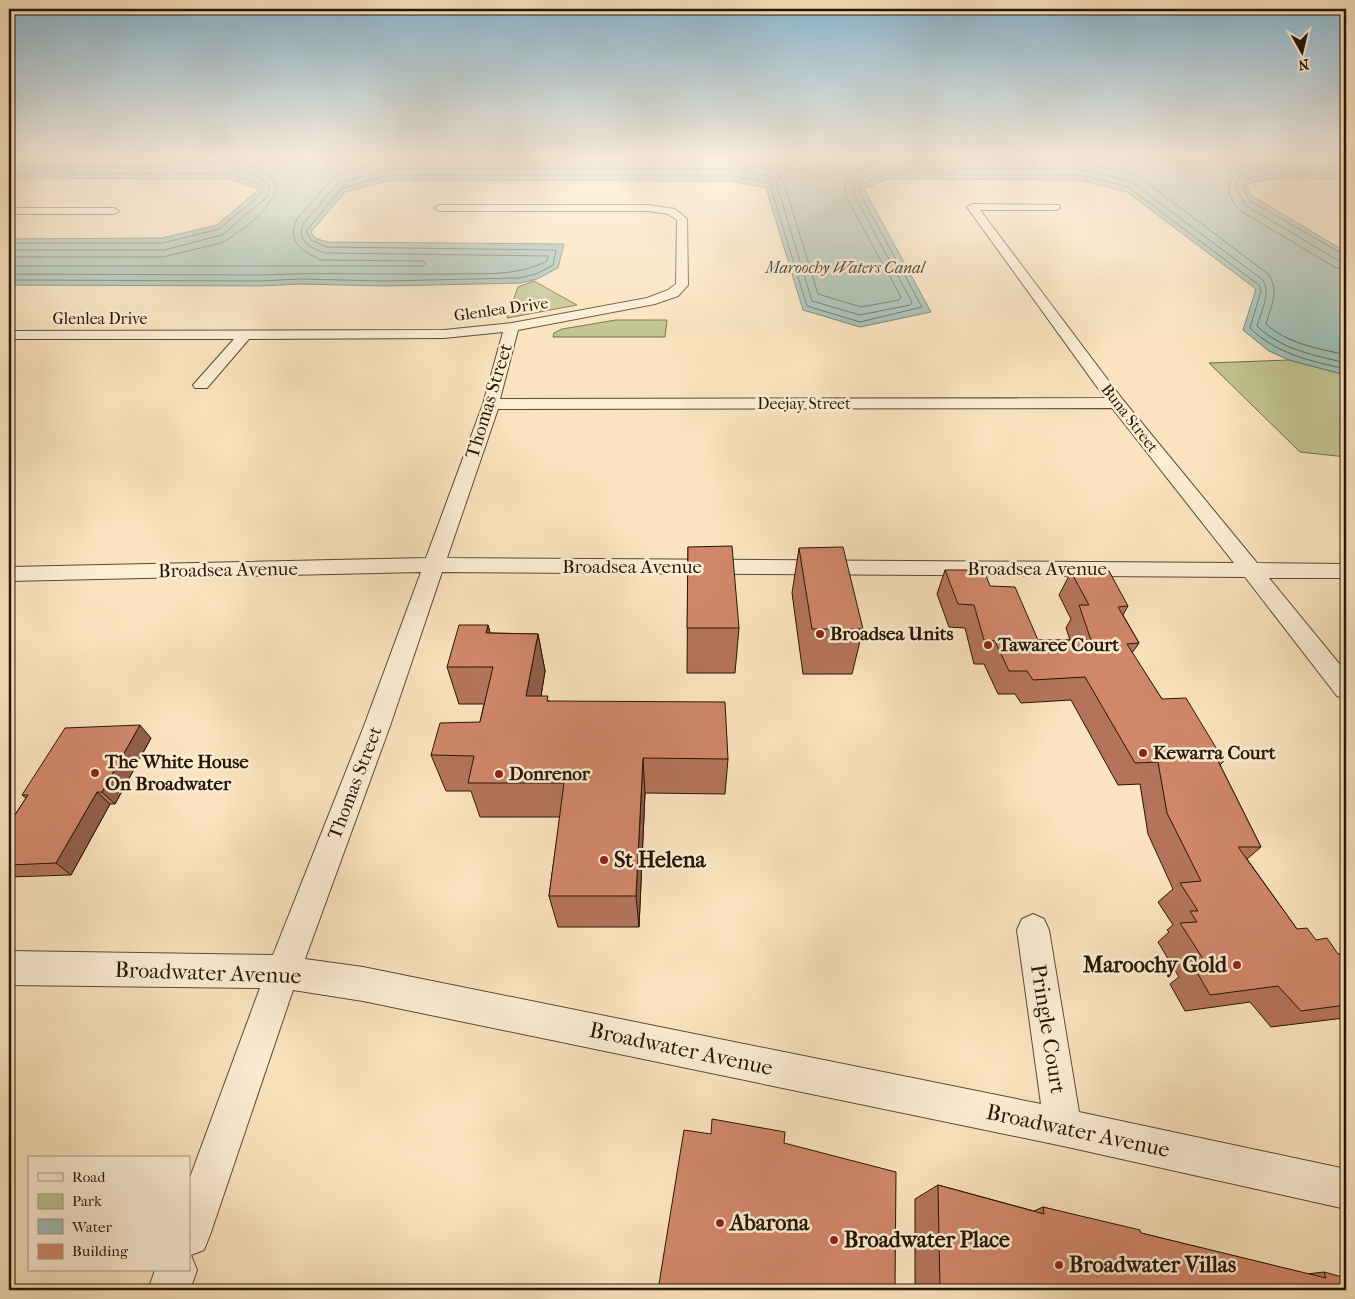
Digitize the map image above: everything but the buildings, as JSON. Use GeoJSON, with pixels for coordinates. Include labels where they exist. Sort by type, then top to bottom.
{"type":"FeatureCollection","features":[{"type":"Feature","properties":{"kind":"street","name":"Glenlea Drive"},"geometry":{"type":"LineString","coordinates":[[9,335],[244,336],[444,334],[512,327],[650,301],[673,294],[682,285],[682,220],[680,219]]}},
{"type":"Feature","properties":{"kind":"street","name":"Buna Street"},"geometry":{"type":"LineString","coordinates":[[981,219],[1117,403],[1346,689]]}},
{"type":"Feature","properties":{"kind":"street","name":"Thomas Street"},"geometry":{"type":"LineString","coordinates":[[190,1232],[283,972],[376,726],[491,404],[512,327]]}},
{"type":"Feature","properties":{"kind":"street"},"geometry":{"type":"LineString","coordinates":[[201,385],[244,336]]}},
{"type":"Feature","properties":{"kind":"street","name":"Deejay Street"},"geometry":{"type":"LineString","coordinates":[[491,404],[1117,403]]}},
{"type":"Feature","properties":{"kind":"street","name":"Broadsea Avenue"},"geometry":{"type":"LineString","coordinates":[[9,574],[433,566],[1346,571]]}},
{"type":"Feature","properties":{"kind":"street","name":"Pringle Court"},"geometry":{"type":"LineString","coordinates":[[1033,930],[1063,1127]]}},
{"type":"Feature","properties":{"kind":"street","name":"Broadwater Avenue"},"geometry":{"type":"LineString","coordinates":[[9,968],[283,972],[362,984],[1063,1127],[1346,1189]]}},
{"type":"Feature","properties":{"kind":"street"},"geometry":{"type":"LineString","coordinates":[[169,1290],[175,1272]]}},
{"type":"Feature","properties":{"kind":"green space"},"geometry":{"type":"Polygon","coordinates":[[[534,281],[577,305],[507,318],[518,287],[534,281]]]}},
{"type":"Feature","properties":{"kind":"green space"},"geometry":{"type":"Polygon","coordinates":[[[616,320],[667,320],[665,337],[553,337],[554,333],[562,329],[616,320]]]}},
{"type":"Feature","properties":{"kind":"green space"},"geometry":{"type":"Polygon","coordinates":[[[1289,360],[1346,375],[1346,457],[1300,452],[1209,363],[1289,360]]]}},
{"type":"Feature","properties":{"kind":"water"},"geometry":{"type":"Polygon","coordinates":[[[224,219],[322,219],[311,232],[315,238],[327,242],[564,244],[558,268],[537,279],[521,283],[385,286],[300,284],[260,286],[9,285],[9,239],[162,238],[217,225],[224,219]]]}},
{"type":"Feature","properties":{"kind":"water","name":"Maroochy Waters Canal"},"geometry":{"type":"Polygon","coordinates":[[[775,219],[880,219],[931,312],[860,327],[803,310],[775,219]]]}},
{"type":"Feature","properties":{"kind":"water"},"geometry":{"type":"Polygon","coordinates":[[[1162,219],[1290,219],[1346,252],[1346,375],[1289,360],[1269,351],[1243,330],[1256,289],[1162,219]]]}},
{"type":"Feature","properties":{"kind":"place","name":"Broadsea Units"},"geometry":{"type":"Point","coordinates":[820,634]}},
{"type":"Feature","properties":{"kind":"place","name":"Tawaree Court"},"geometry":{"type":"Point","coordinates":[988,645]}},
{"type":"Feature","properties":{"kind":"place","name":"Kewarra Court"},"geometry":{"type":"Point","coordinates":[1143,753]}},
{"type":"Feature","properties":{"kind":"place","name":"The White House On Broadwater"},"geometry":{"type":"Point","coordinates":[95,773]}},
{"type":"Feature","properties":{"kind":"place","name":"Donrenor"},"geometry":{"type":"Point","coordinates":[499,774]}},
{"type":"Feature","properties":{"kind":"place","name":"St Helena"},"geometry":{"type":"Point","coordinates":[604,860]}},
{"type":"Feature","properties":{"kind":"place","name":"Maroochy Gold"},"geometry":{"type":"Point","coordinates":[1237,965]}},
{"type":"Feature","properties":{"kind":"place","name":"Abarona"},"geometry":{"type":"Point","coordinates":[720,1223]}},
{"type":"Feature","properties":{"kind":"place","name":"Broadwater Place"},"geometry":{"type":"Point","coordinates":[834,1240]}},
{"type":"Feature","properties":{"kind":"place","name":"Broadwater Villas"},"geometry":{"type":"Point","coordinates":[1059,1265]}}]}
